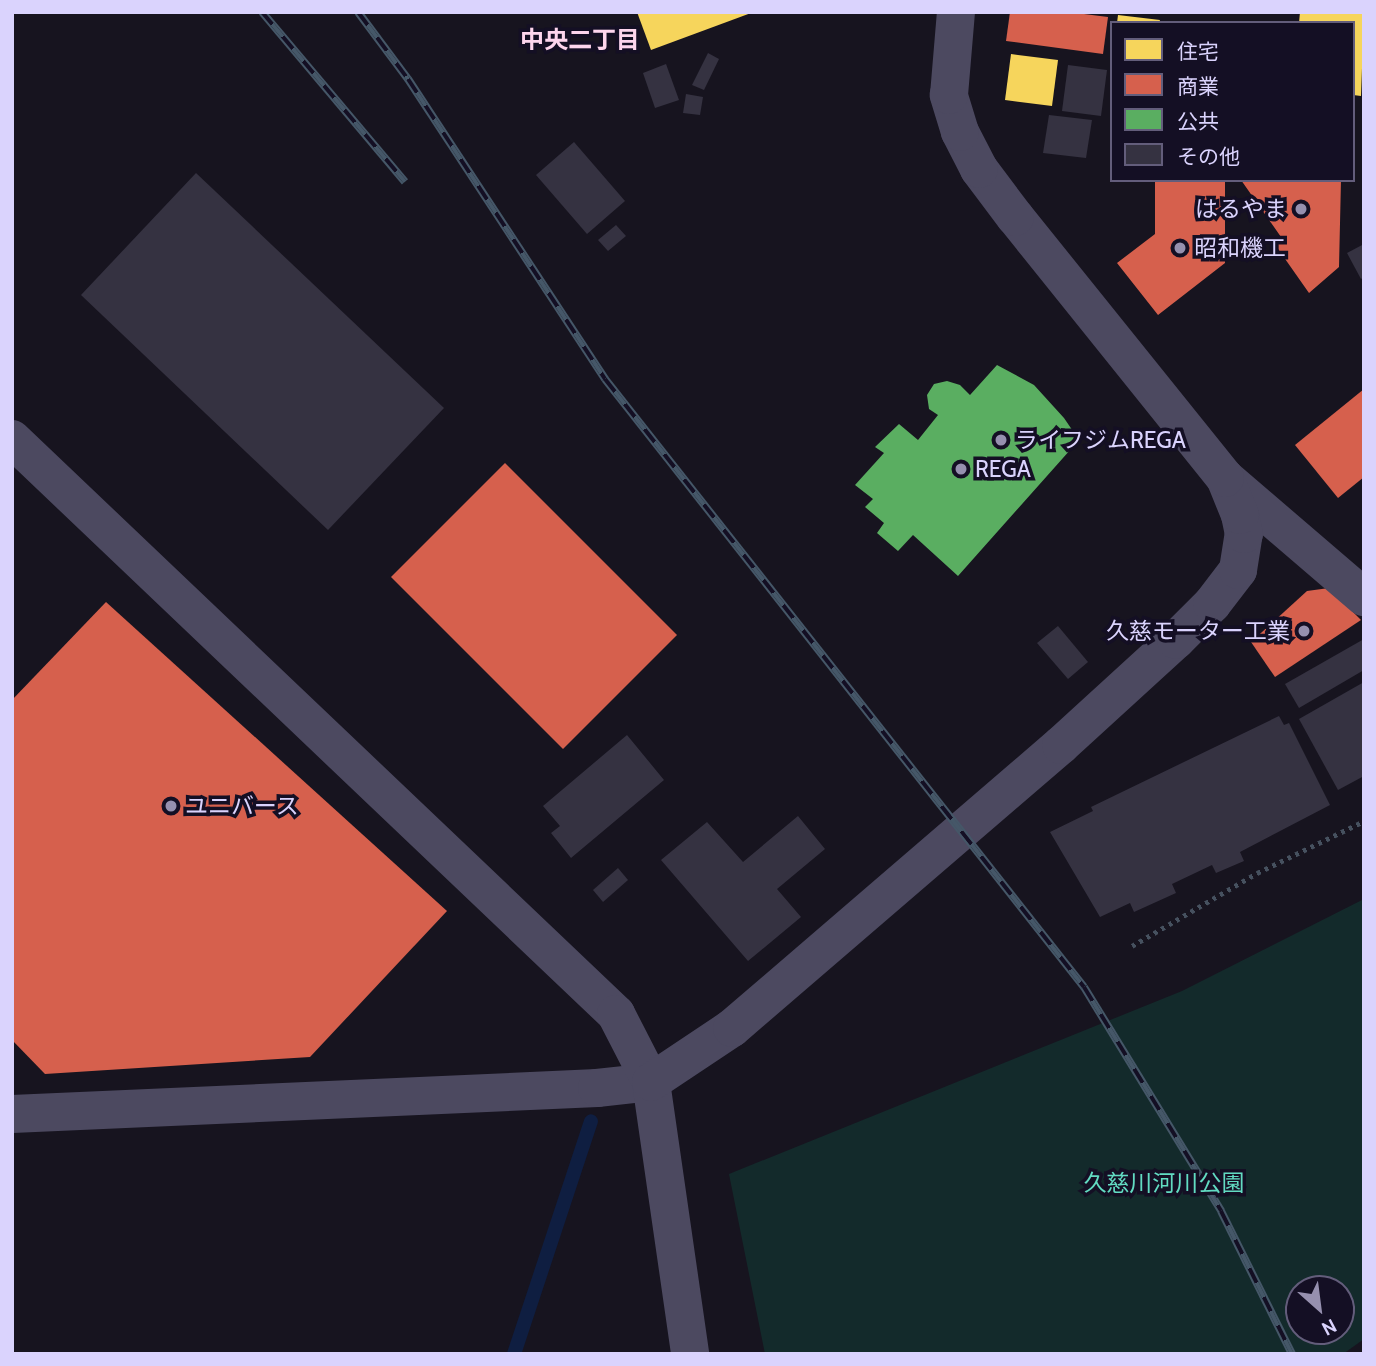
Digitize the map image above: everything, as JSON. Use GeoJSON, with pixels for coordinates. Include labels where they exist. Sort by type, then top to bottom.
{"type":"FeatureCollection","features":[{"type":"Feature","properties":{"kind":"street"},"geometry":{"type":"LineString","coordinates":[[956,12],[949,95],[960,132],[979,169],[1224,478],[1364,597]]}},
{"type":"Feature","properties":{"kind":"street"},"geometry":{"type":"LineString","coordinates":[[12,439],[616,1014],[652,1082],[690,1354]]}},
{"type":"Feature","properties":{"kind":"street"},"geometry":{"type":"LineString","coordinates":[[12,1114],[597,1088],[652,1082],[732,1028],[1061,745],[1212,604],[1238,570],[1244,534],[1240,515],[1224,478]]}},
{"type":"Feature","properties":{"kind":"path"},"geometry":{"type":"LineString","coordinates":[[1132,946],[1256,873],[1364,821]]}},
{"type":"Feature","properties":{"kind":"green space","name":"久慈川河川公園"},"geometry":{"type":"Polygon","coordinates":[[[1364,899],[1364,1339],[1343,1354],[765,1354],[729,1174],[1182,991],[1364,899]]]}},
{"type":"Feature","properties":{"kind":"building: 住宅"},"geometry":{"type":"Polygon","coordinates":[[[637,12],[751,12],[751,13],[651,50],[637,12]]]}},
{"type":"Feature","properties":{"kind":"building: 住宅"},"geometry":{"type":"Polygon","coordinates":[[[1300,12],[1364,12],[1361,96],[1355,95],[1355,21],[1299,21],[1300,12]]]}},
{"type":"Feature","properties":{"kind":"building: 住宅"},"geometry":{"type":"Polygon","coordinates":[[[1118,15],[1160,20],[1160,21],[1117,21],[1118,15]]]}},
{"type":"Feature","properties":{"kind":"building: 住宅"},"geometry":{"type":"Polygon","coordinates":[[[1011,54],[1058,60],[1052,106],[1005,100],[1011,54]]]}},
{"type":"Feature","properties":{"kind":"building: 商業"},"geometry":{"type":"Polygon","coordinates":[[[1010,12],[1068,12],[1108,17],[1103,54],[1006,41],[1010,12]]]}},
{"type":"Feature","properties":{"kind":"building: 商業","name":"昭和機工"},"geometry":{"type":"Polygon","coordinates":[[[1155,182],[1225,182],[1225,263],[1158,315],[1117,263],[1155,234],[1155,182]]]}},
{"type":"Feature","properties":{"kind":"building: 商業","name":"はるやま"},"geometry":{"type":"Polygon","coordinates":[[[1242,182],[1341,182],[1339,267],[1309,293],[1276,246],[1281,237],[1242,182]]]}},
{"type":"Feature","properties":{"kind":"building: 商業"},"geometry":{"type":"Polygon","coordinates":[[[1364,389],[1364,477],[1338,498],[1295,445],[1364,389]]]}},
{"type":"Feature","properties":{"kind":"building: 商業"},"geometry":{"type":"Polygon","coordinates":[[[505,463],[677,635],[563,749],[391,577],[505,463]]]}},
{"type":"Feature","properties":{"kind":"building: 商業","name":"久慈モーター工業"},"geometry":{"type":"Polygon","coordinates":[[[1329,588],[1361,620],[1275,677],[1251,642],[1307,591],[1329,588]]]}},
{"type":"Feature","properties":{"kind":"building: 商業","name":"ユニバース"},"geometry":{"type":"Polygon","coordinates":[[[106,602],[447,911],[310,1057],[45,1074],[12,1040],[12,700],[106,602]]]}},
{"type":"Feature","properties":{"kind":"building: 公共","name":"REGA"},"geometry":{"type":"Polygon","coordinates":[[[997,365],[1034,385],[1064,418],[1079,440],[958,576],[913,535],[898,551],[877,533],[884,523],[865,507],[873,499],[855,485],[884,453],[875,447],[899,424],[918,440],[938,415],[929,409],[927,395],[934,384],[947,381],[960,385],[970,395],[997,365]]]}},
{"type":"Feature","properties":{"kind":"building: その他"},"geometry":{"type":"Polygon","coordinates":[[[708,53],[719,59],[704,90],[692,85],[708,53]]]}},
{"type":"Feature","properties":{"kind":"building: その他"},"geometry":{"type":"Polygon","coordinates":[[[666,64],[679,100],[655,108],[643,73],[666,64]]]}},
{"type":"Feature","properties":{"kind":"building: その他"},"geometry":{"type":"Polygon","coordinates":[[[1068,65],[1107,70],[1101,116],[1062,111],[1068,65]]]}},
{"type":"Feature","properties":{"kind":"building: その他"},"geometry":{"type":"Polygon","coordinates":[[[686,94],[703,97],[700,115],[683,113],[686,94]]]}},
{"type":"Feature","properties":{"kind":"building: その他"},"geometry":{"type":"Polygon","coordinates":[[[1049,115],[1092,120],[1086,158],[1043,153],[1049,115]]]}},
{"type":"Feature","properties":{"kind":"building: その他"},"geometry":{"type":"Polygon","coordinates":[[[574,142],[625,201],[587,234],[536,175],[574,142]]]}},
{"type":"Feature","properties":{"kind":"building: その他"},"geometry":{"type":"Polygon","coordinates":[[[196,173],[444,408],[328,530],[81,295],[196,173]]]}},
{"type":"Feature","properties":{"kind":"building: その他"},"geometry":{"type":"Polygon","coordinates":[[[616,225],[626,236],[608,251],[598,240],[616,225]]]}},
{"type":"Feature","properties":{"kind":"building: その他"},"geometry":{"type":"Polygon","coordinates":[[[1364,244],[1364,277],[1361,279],[1347,253],[1364,244]]]}},
{"type":"Feature","properties":{"kind":"building: その他"},"geometry":{"type":"Polygon","coordinates":[[[1058,626],[1088,662],[1068,679],[1037,643],[1058,626]]]}},
{"type":"Feature","properties":{"kind":"building: その他"},"geometry":{"type":"Polygon","coordinates":[[[1364,639],[1364,670],[1299,708],[1285,684],[1364,639]]]}},
{"type":"Feature","properties":{"kind":"building: その他"},"geometry":{"type":"Polygon","coordinates":[[[1364,682],[1364,776],[1338,790],[1299,719],[1364,682]]]}},
{"type":"Feature","properties":{"kind":"building: その他"},"geometry":{"type":"Polygon","coordinates":[[[1279,716],[1284,725],[1289,723],[1330,805],[1240,852],[1244,861],[1216,873],[1212,865],[1172,884],[1176,893],[1134,912],[1130,903],[1100,917],[1050,832],[1093,811],[1091,807],[1279,716]]]}},
{"type":"Feature","properties":{"kind":"building: その他"},"geometry":{"type":"Polygon","coordinates":[[[627,735],[664,780],[571,858],[551,833],[560,826],[543,806],[627,735]]]}},
{"type":"Feature","properties":{"kind":"building: その他"},"geometry":{"type":"Polygon","coordinates":[[[798,816],[825,849],[777,889],[801,917],[748,961],[661,860],[707,822],[743,862],[798,816]]]}},
{"type":"Feature","properties":{"kind":"building: その他"},"geometry":{"type":"Polygon","coordinates":[[[618,868],[628,880],[603,902],[593,890],[618,868]]]}},
{"type":"Feature","properties":{"kind":"waterway"},"geometry":{"type":"LineString","coordinates":[[514,1354],[591,1121]]}},
{"type":"Feature","properties":{"kind":"railway"},"geometry":{"type":"LineString","coordinates":[[262,12],[405,182]]}},
{"type":"Feature","properties":{"kind":"railway"},"geometry":{"type":"LineString","coordinates":[[358,12],[408,79],[605,379],[1084,987],[1221,1211],[1292,1354]]}},
{"type":"Feature","properties":{"kind":"place","name":"はるやま"},"geometry":{"type":"Point","coordinates":[1301,209]}},
{"type":"Feature","properties":{"kind":"place","name":"昭和機工"},"geometry":{"type":"Point","coordinates":[1180,248]}},
{"type":"Feature","properties":{"kind":"place","name":"ライフジムREGA"},"geometry":{"type":"Point","coordinates":[1001,440]}},
{"type":"Feature","properties":{"kind":"place","name":"REGA"},"geometry":{"type":"Point","coordinates":[961,469]}},
{"type":"Feature","properties":{"kind":"place","name":"久慈モーター工業"},"geometry":{"type":"Point","coordinates":[1304,631]}},
{"type":"Feature","properties":{"kind":"place","name":"ユニバース"},"geometry":{"type":"Point","coordinates":[171,806]}},
{"type":"Feature","properties":{"kind":"district","name":"中央二丁目"},"geometry":{"type":"Point","coordinates":[580,40]}}]}
